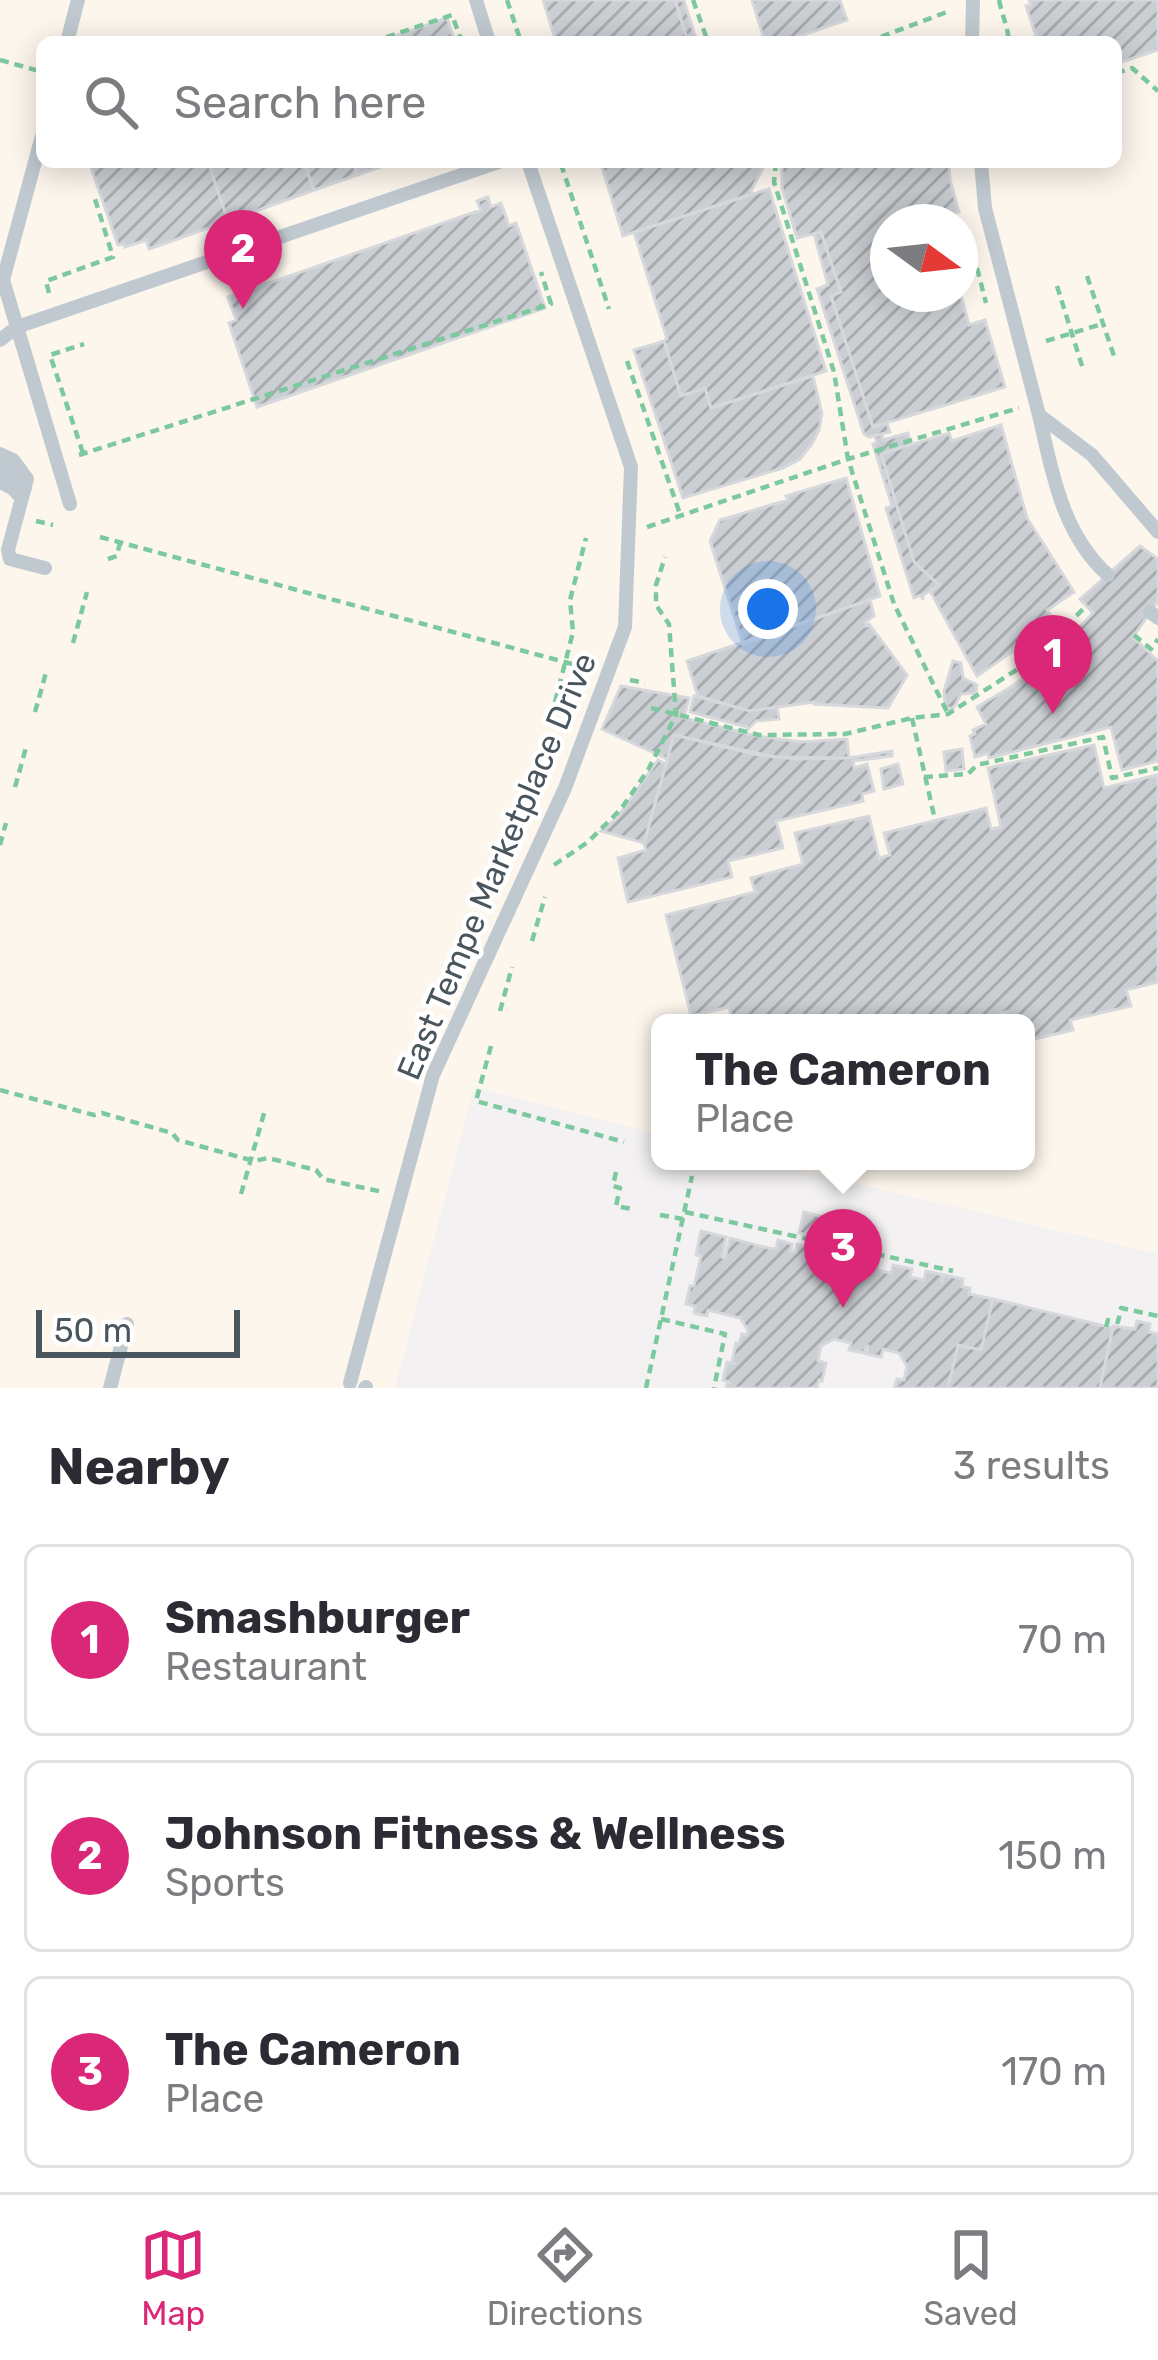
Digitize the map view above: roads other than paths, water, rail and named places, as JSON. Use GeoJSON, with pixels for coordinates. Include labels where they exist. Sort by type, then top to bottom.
{"type":"FeatureCollection","features":[{"type":"Feature","properties":{"kind":"lane"},"geometry":{"type":"LineString","coordinates":[[69,36],[78,0]]}},
{"type":"Feature","properties":{"kind":"lane"},"geometry":{"type":"LineString","coordinates":[[476,0],[487,36]]}},
{"type":"Feature","properties":{"kind":"lane"},"geometry":{"type":"LineString","coordinates":[[972,36],[973,0]]}},
{"type":"Feature","properties":{"kind":"lane"},"geometry":{"type":"LineString","coordinates":[[36,158],[3,280],[70,504]]}},
{"type":"Feature","properties":{"kind":"lane"},"geometry":{"type":"LineString","coordinates":[[0,340],[17,327],[482,168]]}},
{"type":"Feature","properties":{"kind":"lane","name":"East Tempe Marketplace Drive"},"geometry":{"type":"LineString","coordinates":[[360,1386],[400,1196],[433,1076],[565,788],[625,627],[631,467],[529,168]]}},
{"type":"Feature","properties":{"kind":"lane"},"geometry":{"type":"LineString","coordinates":[[982,168],[985,208],[1060,505],[1094,563],[1108,574]]}},
{"type":"Feature","properties":{"kind":"lane"},"geometry":{"type":"LineString","coordinates":[[1038,409],[1092,455],[1158,532]]}},
{"type":"Feature","properties":{"kind":"lane"},"geometry":{"type":"LineString","coordinates":[[0,454],[13,460],[27,479],[8,550],[10,559],[45,568]]}},
{"type":"Feature","properties":{"kind":"lane"},"geometry":{"type":"LineString","coordinates":[[0,469],[10,472],[24,493]]}},
{"type":"Feature","properties":{"kind":"lane"},"geometry":{"type":"LineString","coordinates":[[0,482],[24,493]]}},
{"type":"Feature","properties":{"kind":"lane"},"geometry":{"type":"LineString","coordinates":[[110,1388],[128,1324]]}},
{"type":"Feature","properties":{"kind":"place","name":"Johnson Fitness & Wellness"},"geometry":{"type":"Point","coordinates":[243,309]}},
{"type":"Feature","properties":{"kind":"place","name":"Smashburger"},"geometry":{"type":"Point","coordinates":[1053,714]}},
{"type":"Feature","properties":{"kind":"place","name":"The Cameron"},"geometry":{"type":"Point","coordinates":[843,1308]}}]}
